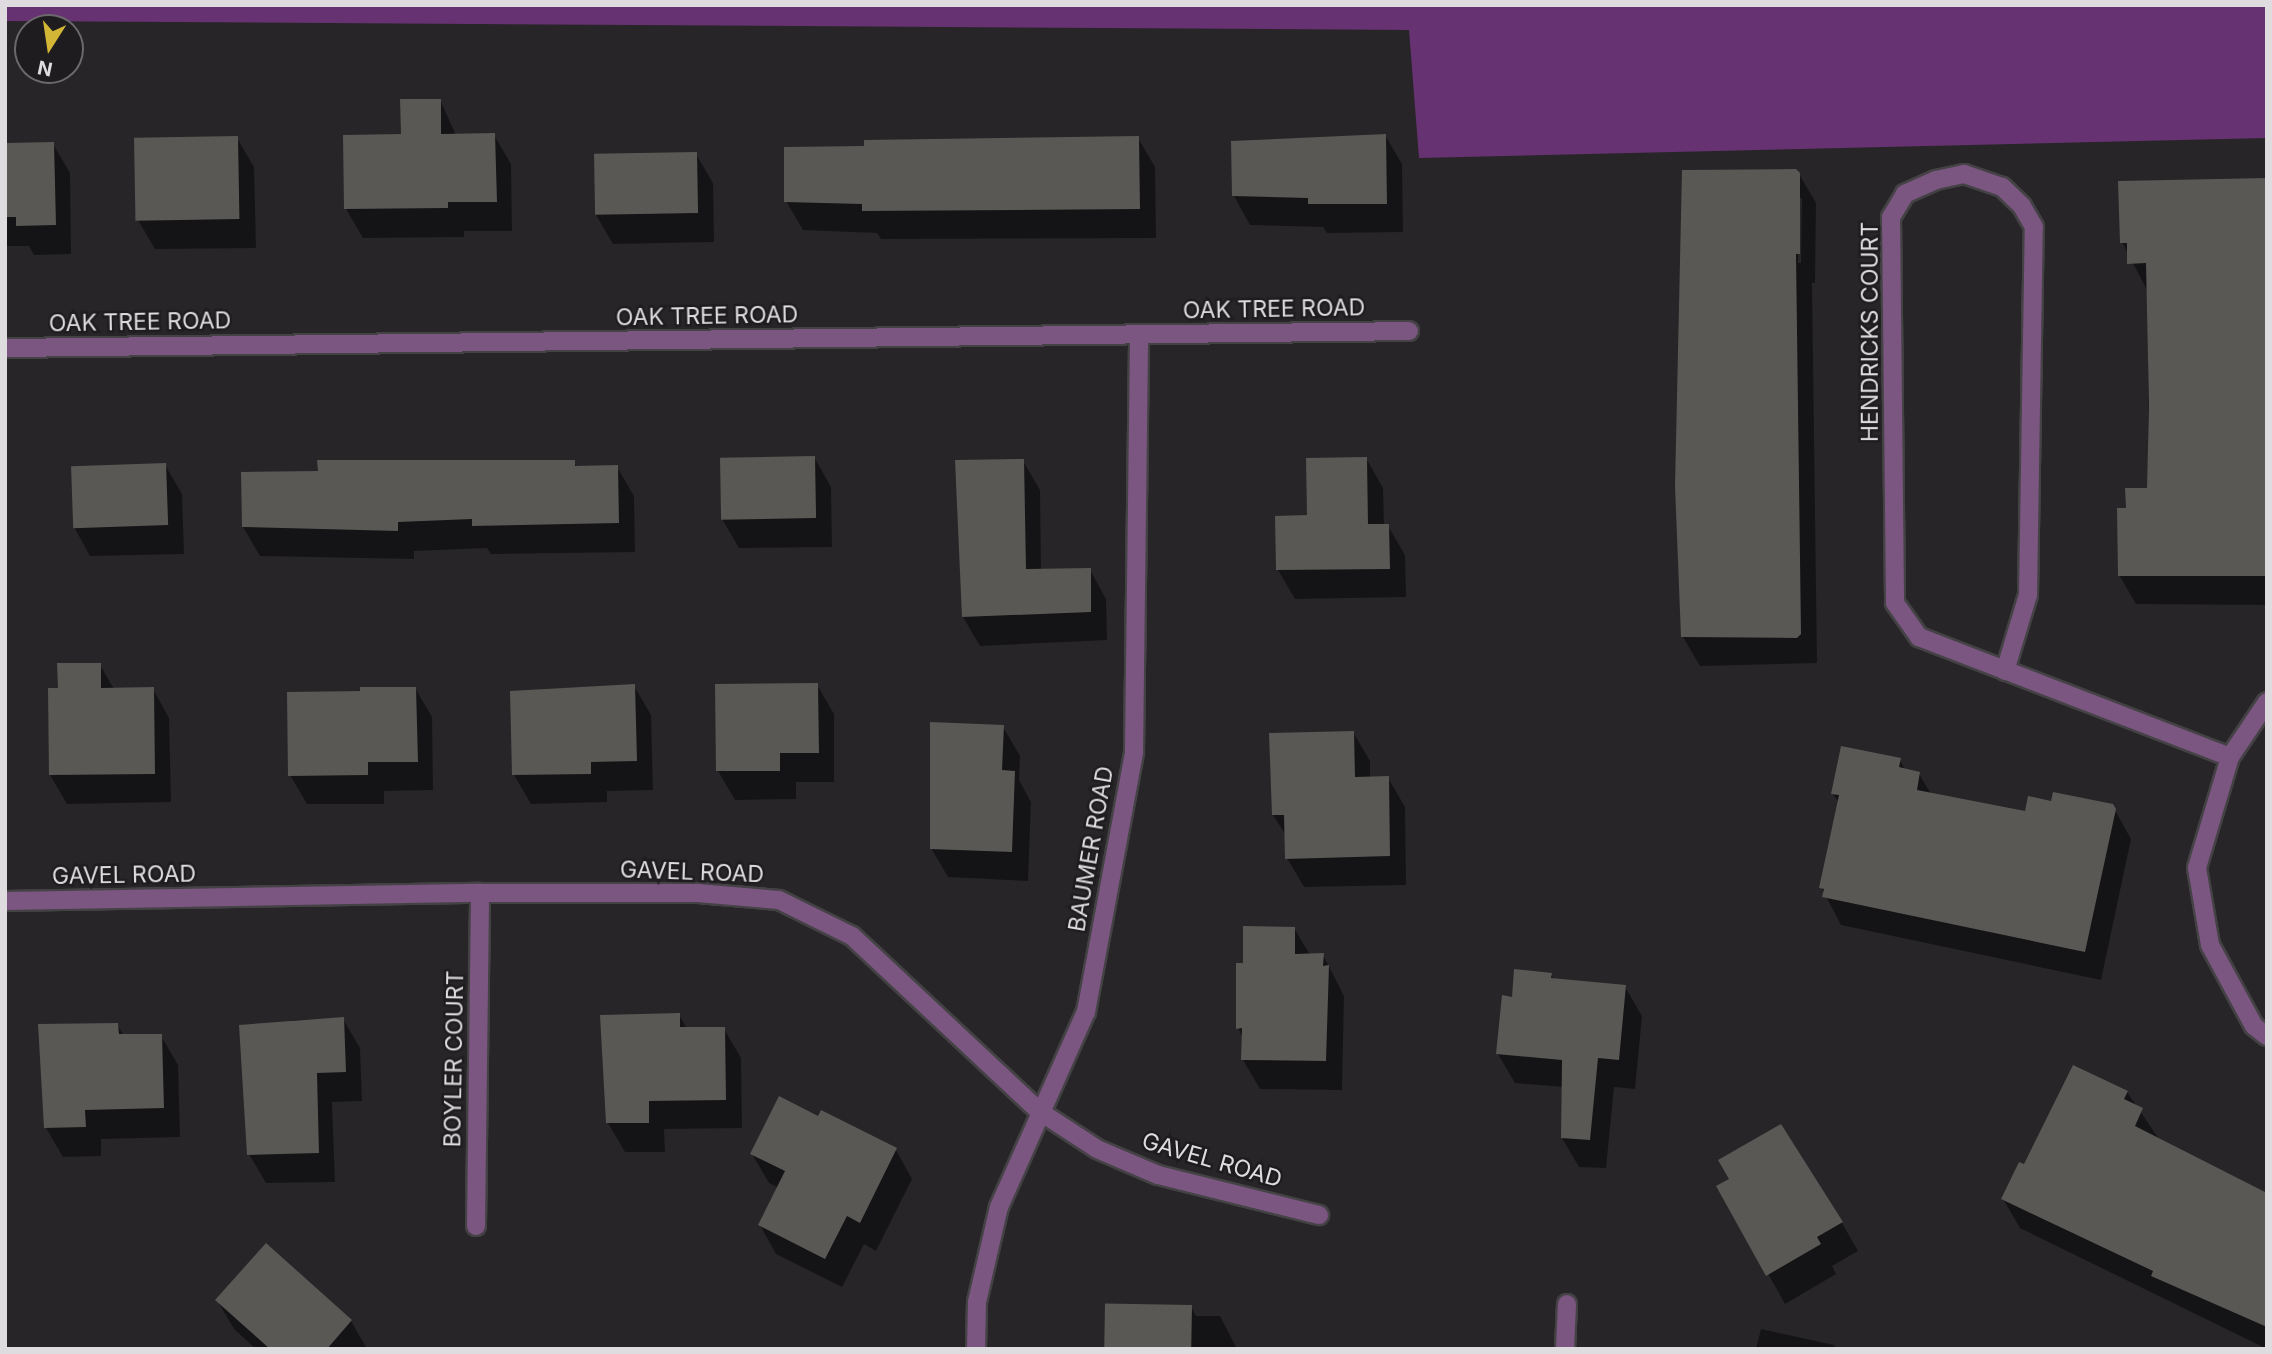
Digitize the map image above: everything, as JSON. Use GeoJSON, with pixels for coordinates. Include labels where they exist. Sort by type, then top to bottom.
{"type":"FeatureCollection","features":[{"type":"Feature","properties":{"kind":"street","name":"HENDRICKS COURT"},"geometry":{"type":"LineString","coordinates":[[2006,671],[2028,595],[2034,227],[2022,206],[2002,187],[1964,174],[1936,180],[1905,194],[1891,217],[1895,603],[1919,637],[2006,671],[2230,757]]}},
{"type":"Feature","properties":{"kind":"street","name":"OAK TREE ROAD"},"geometry":{"type":"LineString","coordinates":[[5,348],[1409,331]]}},
{"type":"Feature","properties":{"kind":"street","name":"BAUMER ROAD"},"geometry":{"type":"LineString","coordinates":[[976,1349],[977,1301],[999,1207],[1039,1111],[1086,1012],[1133,752],[1139,336]]}},
{"type":"Feature","properties":{"kind":"street"},"geometry":{"type":"LineString","coordinates":[[2267,702],[2230,757],[2197,868],[2210,945],[2254,1026],[2267,1037]]}},
{"type":"Feature","properties":{"kind":"street","name":"GAVEL ROAD"},"geometry":{"type":"LineString","coordinates":[[5,901],[698,892],[779,900],[852,936],[1039,1111],[1097,1149],[1158,1175],[1319,1215]]}},
{"type":"Feature","properties":{"kind":"street","name":"BOYLER COURT"},"geometry":{"type":"LineString","coordinates":[[476,1226],[480,893]]}},
{"type":"Feature","properties":{"kind":"street"},"geometry":{"type":"LineString","coordinates":[[1565,1349],[1567,1304]]}},
{"type":"Feature","properties":{"kind":"shaded area"},"geometry":{"type":"Polygon","coordinates":[[[5,5],[2267,5],[2267,138],[1419,158],[1409,30],[84,22],[84,14],[14,14],[14,21],[5,21],[5,5]]]}},
{"type":"Feature","properties":{"kind":"building"},"geometry":{"type":"Polygon","coordinates":[[[400,99],[441,99],[441,134],[495,133],[497,202],[448,202],[448,208],[344,209],[343,135],[401,134],[400,99]]]}},
{"type":"Feature","properties":{"kind":"building"},"geometry":{"type":"Polygon","coordinates":[[[1386,134],[1387,204],[1308,204],[1308,198],[1232,196],[1231,141],[1386,134]]]}},
{"type":"Feature","properties":{"kind":"building"},"geometry":{"type":"Polygon","coordinates":[[[238,136],[239,219],[135,221],[134,138],[238,136]]]}},
{"type":"Feature","properties":{"kind":"building"},"geometry":{"type":"Polygon","coordinates":[[[1139,136],[1140,209],[862,211],[862,204],[784,202],[784,147],[864,146],[864,140],[1139,136]]]}},
{"type":"Feature","properties":{"kind":"building"},"geometry":{"type":"Polygon","coordinates":[[[54,142],[56,225],[16,226],[16,217],[5,217],[5,143],[54,142]]]}},
{"type":"Feature","properties":{"kind":"building"},"geometry":{"type":"Polygon","coordinates":[[[697,152],[698,213],[595,215],[594,154],[697,152]]]}},
{"type":"Feature","properties":{"kind":"building"},"geometry":{"type":"Polygon","coordinates":[[[1796,169],[1800,173],[1800,254],[1796,254],[1801,634],[1797,638],[1681,637],[1675,486],[1682,170],[1796,169]]]}},
{"type":"Feature","properties":{"kind":"building"},"geometry":{"type":"Polygon","coordinates":[[[2267,178],[2267,576],[2118,576],[2117,508],[2126,508],[2125,488],[2147,488],[2149,406],[2146,263],[2127,264],[2127,243],[2120,243],[2118,181],[2267,178]]]}},
{"type":"Feature","properties":{"kind":"building"},"geometry":{"type":"Polygon","coordinates":[[[815,456],[816,518],[721,520],[720,458],[815,456]]]}},
{"type":"Feature","properties":{"kind":"building"},"geometry":{"type":"Polygon","coordinates":[[[1367,457],[1368,524],[1389,524],[1390,569],[1276,570],[1275,516],[1307,515],[1306,458],[1367,457]]]}},
{"type":"Feature","properties":{"kind":"building"},"geometry":{"type":"Polygon","coordinates":[[[1024,459],[1026,569],[1091,568],[1091,612],[962,617],[955,460],[1024,459]]]}},
{"type":"Feature","properties":{"kind":"building"},"geometry":{"type":"Polygon","coordinates":[[[317,460],[575,460],[575,466],[618,465],[619,523],[472,526],[472,519],[398,522],[398,531],[242,527],[241,472],[318,471],[317,460]]]}},
{"type":"Feature","properties":{"kind":"building"},"geometry":{"type":"Polygon","coordinates":[[[166,463],[168,525],[73,528],[71,466],[166,463]]]}},
{"type":"Feature","properties":{"kind":"building"},"geometry":{"type":"Polygon","coordinates":[[[57,663],[101,663],[101,688],[154,687],[155,774],[49,775],[48,688],[58,688],[57,663]]]}},
{"type":"Feature","properties":{"kind":"building"},"geometry":{"type":"Polygon","coordinates":[[[818,683],[819,753],[780,753],[780,771],[716,771],[715,684],[818,683]]]}},
{"type":"Feature","properties":{"kind":"building"},"geometry":{"type":"Polygon","coordinates":[[[635,684],[637,761],[591,762],[591,774],[512,775],[510,691],[635,684]]]}},
{"type":"Feature","properties":{"kind":"building"},"geometry":{"type":"Polygon","coordinates":[[[360,687],[416,687],[418,762],[368,762],[368,775],[288,776],[287,692],[360,691],[360,687]]]}},
{"type":"Feature","properties":{"kind":"building"},"geometry":{"type":"Polygon","coordinates":[[[930,722],[1004,725],[1002,770],[1015,771],[1012,852],[930,849],[930,722]]]}},
{"type":"Feature","properties":{"kind":"building"},"geometry":{"type":"Polygon","coordinates":[[[1354,731],[1355,777],[1389,776],[1390,856],[1285,859],[1284,815],[1272,815],[1269,733],[1354,731]]]}},
{"type":"Feature","properties":{"kind":"building"},"geometry":{"type":"Polygon","coordinates":[[[1841,746],[1901,758],[1899,767],[1920,772],[1917,790],[2025,811],[2028,796],[2051,801],[2053,792],[2113,804],[2116,809],[2085,952],[1822,897],[1824,889],[1819,888],[1839,795],[1831,794],[1841,746]]]}},
{"type":"Feature","properties":{"kind":"building"},"geometry":{"type":"Polygon","coordinates":[[[1243,926],[1295,927],[1295,954],[1324,953],[1323,966],[1329,965],[1326,1061],[1241,1060],[1242,1028],[1236,1029],[1236,963],[1243,963],[1243,926]]]}},
{"type":"Feature","properties":{"kind":"building"},"geometry":{"type":"Polygon","coordinates":[[[1514,969],[1552,973],[1551,978],[1626,985],[1619,1060],[1598,1058],[1590,1140],[1561,1138],[1562,1060],[1496,1054],[1502,995],[1512,997],[1514,969]]]}},
{"type":"Feature","properties":{"kind":"building"},"geometry":{"type":"Polygon","coordinates":[[[680,1013],[680,1027],[725,1027],[726,1100],[649,1101],[649,1123],[606,1123],[600,1015],[680,1013]]]}},
{"type":"Feature","properties":{"kind":"building"},"geometry":{"type":"Polygon","coordinates":[[[344,1017],[346,1072],[317,1073],[319,1153],[247,1155],[239,1025],[344,1017]]]}},
{"type":"Feature","properties":{"kind":"building"},"geometry":{"type":"Polygon","coordinates":[[[118,1023],[119,1034],[162,1034],[164,1108],[85,1110],[86,1127],[44,1128],[38,1024],[118,1023]]]}},
{"type":"Feature","properties":{"kind":"building"},"geometry":{"type":"Polygon","coordinates":[[[2073,1065],[2128,1091],[2124,1099],[2143,1108],[2135,1126],[2267,1193],[2267,1327],[2151,1276],[2153,1271],[2001,1199],[2019,1162],[2024,1164],[2073,1065]]]}},
{"type":"Feature","properties":{"kind":"building"},"geometry":{"type":"Polygon","coordinates":[[[779,1096],[818,1116],[821,1110],[897,1148],[860,1223],[847,1216],[825,1259],[758,1225],[785,1171],[750,1154],[779,1096]]]}},
{"type":"Feature","properties":{"kind":"building"},"geometry":{"type":"Polygon","coordinates":[[[1781,1124],[1843,1222],[1817,1237],[1821,1244],[1766,1276],[1716,1186],[1729,1179],[1718,1160],[1781,1124]]]}},
{"type":"Feature","properties":{"kind":"building"},"geometry":{"type":"Polygon","coordinates":[[[266,1243],[352,1320],[327,1349],[270,1349],[215,1300],[266,1243]]]}},
{"type":"Feature","properties":{"kind":"building"},"geometry":{"type":"Polygon","coordinates":[[[1105,1303],[1192,1305],[1191,1349],[1104,1347],[1105,1303]]]}}]}
